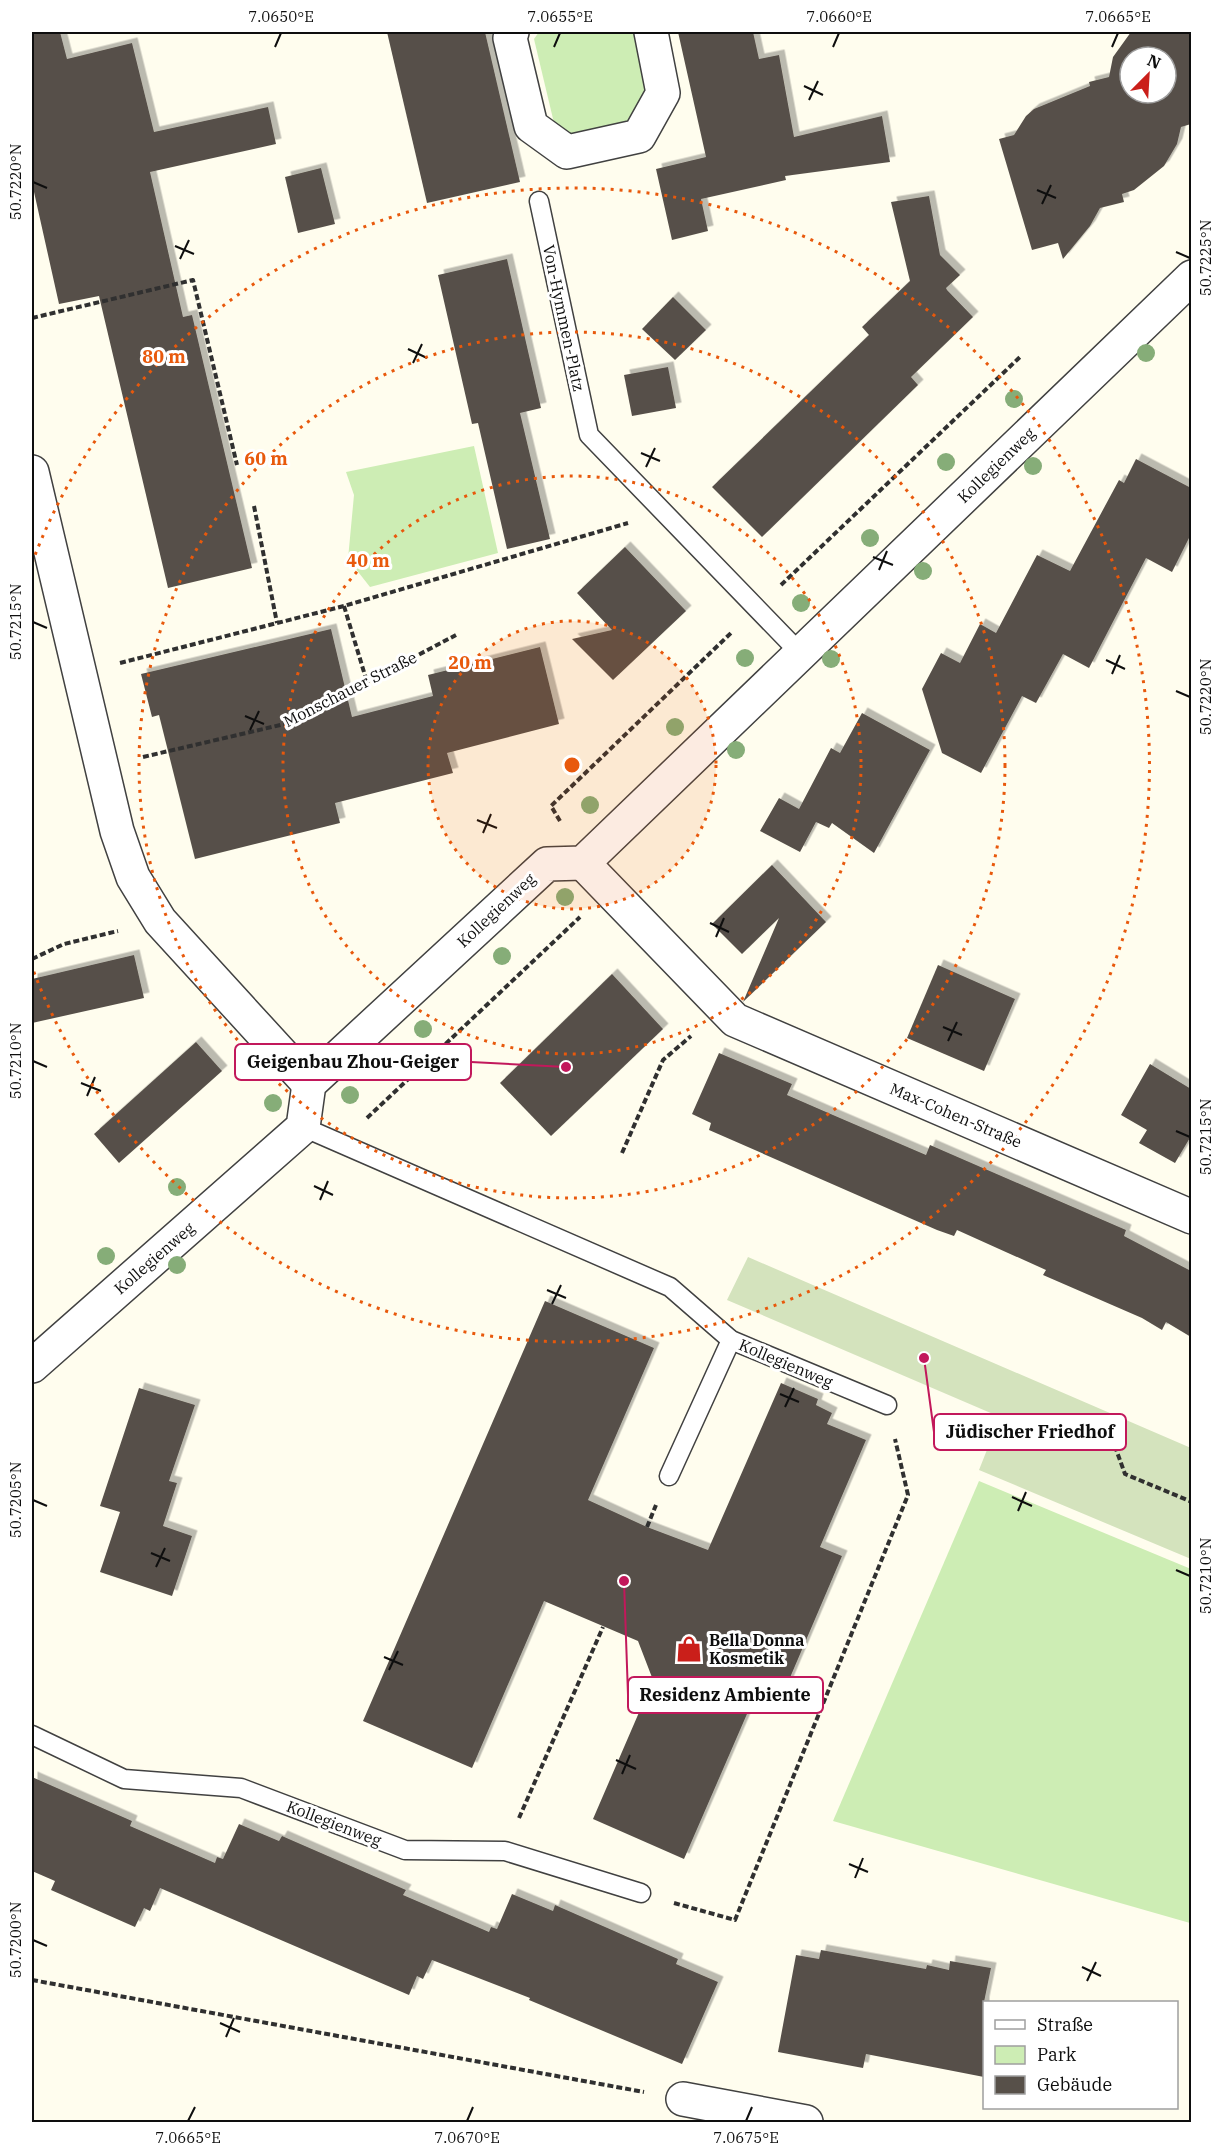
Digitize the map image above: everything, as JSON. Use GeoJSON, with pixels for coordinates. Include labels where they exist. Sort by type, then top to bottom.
{"type":"FeatureCollection","features":[{"type":"Feature","properties":{"kind":"street"},"geometry":{"type":"LineString","coordinates":[[512,32],[510,38],[531,126],[567,152],[639,136],[663,93],[651,32]]}},
{"type":"Feature","properties":{"kind":"street","name":"Kollegienweg"},"geometry":{"type":"LineString","coordinates":[[309,1084],[547,864],[583,863],[1191,277]]}},
{"type":"Feature","properties":{"kind":"street"},"geometry":{"type":"LineString","coordinates":[[32,472],[101,767],[117,831],[133,877],[160,921],[309,1084],[303,1127]]}},
{"type":"Feature","properties":{"kind":"street","name":"Max-Cohen-Straße"},"geometry":{"type":"LineString","coordinates":[[583,863],[735,1020],[1191,1217]]}},
{"type":"Feature","properties":{"kind":"street","name":"Kollegienweg"},"geometry":{"type":"LineString","coordinates":[[32,1366],[303,1127]]}},
{"type":"Feature","properties":{"kind":"street"},"geometry":{"type":"LineString","coordinates":[[683,2099],[806,2122]]}},
{"type":"Feature","properties":{"kind":"lane","name":"Von-Hymmen-Platz"},"geometry":{"type":"LineString","coordinates":[[539,201],[589,435],[665,513]]}},
{"type":"Feature","properties":{"kind":"lane"},"geometry":{"type":"LineString","coordinates":[[665,513],[800,653]]}},
{"type":"Feature","properties":{"kind":"lane","name":"Kollegienweg"},"geometry":{"type":"LineString","coordinates":[[303,1127],[670,1287],[731,1340],[887,1406]]}},
{"type":"Feature","properties":{"kind":"lane"},"geometry":{"type":"LineString","coordinates":[[669,1476],[731,1340]]}},
{"type":"Feature","properties":{"kind":"lane","name":"Kollegienweg"},"geometry":{"type":"LineString","coordinates":[[32,1734],[124,1779],[241,1788],[405,1850],[505,1851],[641,1893]]}},
{"type":"Feature","properties":{"kind":"path"},"geometry":{"type":"LineString","coordinates":[[32,318],[193,280],[237,465]]}},
{"type":"Feature","properties":{"kind":"path"},"geometry":{"type":"LineString","coordinates":[[254,506],[277,623]]}},
{"type":"Feature","properties":{"kind":"path"},"geometry":{"type":"LineString","coordinates":[[79,674],[344,606],[665,513]]}},
{"type":"Feature","properties":{"kind":"path"},"geometry":{"type":"LineString","coordinates":[[344,606],[367,682]]}},
{"type":"Feature","properties":{"kind":"path","name":"Monschauer Straße"},"geometry":{"type":"LineString","coordinates":[[101,767],[290,723],[456,635]]}},
{"type":"Feature","properties":{"kind":"path"},"geometry":{"type":"LineString","coordinates":[[32,959],[64,944],[160,921]]}},
{"type":"Feature","properties":{"kind":"path"},"geometry":{"type":"LineString","coordinates":[[622,1153],[663,1060],[724,1008]]}},
{"type":"Feature","properties":{"kind":"path"},"geometry":{"type":"LineString","coordinates":[[641,1893],[735,1920],[908,1495],[887,1406]]}},
{"type":"Feature","properties":{"kind":"path"},"geometry":{"type":"LineString","coordinates":[[1083,1419],[1109,1430],[1125,1474],[1191,1503]]}},
{"type":"Feature","properties":{"kind":"path"},"geometry":{"type":"LineString","coordinates":[[505,1851],[603,1627]]}},
{"type":"Feature","properties":{"kind":"path"},"geometry":{"type":"LineString","coordinates":[[32,1980],[683,2099]]}},
{"type":"Feature","properties":{"kind":"green space"},"geometry":{"type":"Polygon","coordinates":[[[539,32],[635,32],[648,92],[633,127],[572,135],[554,123],[534,39],[539,32]]]}},
{"type":"Feature","properties":{"kind":"green space"},"geometry":{"type":"Polygon","coordinates":[[[474,446],[498,553],[370,587],[348,559],[354,495],[346,472],[474,446]]]}},
{"type":"Feature","properties":{"kind":"green space"},"geometry":{"type":"Polygon","coordinates":[[[748,1257],[1191,1448],[1191,1559],[979,1470],[1000,1417],[727,1300],[748,1257]]]}},
{"type":"Feature","properties":{"kind":"green space"},"geometry":{"type":"Polygon","coordinates":[[[979,1481],[1191,1569],[1190,1923],[833,1821],[979,1481]]]}},
{"type":"Feature","properties":{"kind":"building"},"geometry":{"type":"Polygon","coordinates":[[[32,32],[60,32],[67,59],[132,43],[154,132],[268,107],[276,144],[150,172],[183,317],[192,315],[252,568],[168,588],[99,296],[59,304],[32,183],[32,32]]]}},
{"type":"Feature","properties":{"kind":"building"},"geometry":{"type":"Polygon","coordinates":[[[387,32],[485,32],[520,182],[427,203],[387,32]]]}},
{"type":"Feature","properties":{"kind":"building"},"geometry":{"type":"Polygon","coordinates":[[[678,32],[753,32],[759,59],[779,55],[794,137],[882,116],[890,162],[785,176],[786,180],[701,199],[708,231],[672,240],[656,169],[706,157],[678,32]]]}},
{"type":"Feature","properties":{"kind":"building"},"geometry":{"type":"Polygon","coordinates":[[[1131,32],[1191,32],[1191,124],[1181,127],[1177,144],[1164,166],[1134,190],[1122,194],[1124,202],[1100,208],[1090,226],[1063,259],[1058,243],[1032,250],[999,139],[1014,135],[1026,116],[1034,109],[1090,86],[1089,82],[1109,77],[1113,57],[1118,50],[1118,105],[1178,105],[1178,45],[1122,45],[1131,32]]]}},
{"type":"Feature","properties":{"kind":"building"},"geometry":{"type":"Polygon","coordinates":[[[321,168],[335,224],[298,233],[285,177],[321,168]]]}},
{"type":"Feature","properties":{"kind":"building"},"geometry":{"type":"Polygon","coordinates":[[[929,196],[940,255],[960,275],[946,288],[973,317],[911,377],[918,385],[762,537],[712,487],[869,335],[862,327],[910,281],[891,202],[929,196]]]}},
{"type":"Feature","properties":{"kind":"building"},"geometry":{"type":"Polygon","coordinates":[[[507,259],[541,408],[520,413],[550,539],[507,549],[478,423],[472,424],[438,275],[507,259]]]}},
{"type":"Feature","properties":{"kind":"building"},"geometry":{"type":"Polygon","coordinates":[[[673,297],[706,330],[675,360],[642,329],[673,297]]]}},
{"type":"Feature","properties":{"kind":"building"},"geometry":{"type":"Polygon","coordinates":[[[668,367],[676,408],[632,416],[624,375],[668,367]]]}},
{"type":"Feature","properties":{"kind":"building"},"geometry":{"type":"Polygon","coordinates":[[[1136,459],[1191,488],[1191,534],[1172,572],[1146,558],[1089,668],[1063,654],[1036,703],[1022,696],[981,773],[942,753],[922,689],[941,653],[960,663],[980,624],[996,633],[1037,555],[1070,571],[1119,480],[1124,483],[1136,459]]]}},
{"type":"Feature","properties":{"kind":"building"},"geometry":{"type":"Polygon","coordinates":[[[625,547],[686,611],[613,680],[572,639],[612,630],[577,593],[625,547]]]}},
{"type":"Feature","properties":{"kind":"building"},"geometry":{"type":"Polygon","coordinates":[[[331,629],[352,717],[433,696],[428,675],[540,647],[559,724],[447,753],[453,773],[335,803],[340,823],[195,859],[159,715],[152,717],[141,674],[331,629]]]}},
{"type":"Feature","properties":{"kind":"building"},"geometry":{"type":"Polygon","coordinates":[[[862,713],[930,750],[874,853],[832,823],[829,828],[816,822],[800,852],[760,831],[779,798],[799,809],[831,748],[840,753],[862,713]]]}},
{"type":"Feature","properties":{"kind":"building"},"geometry":{"type":"Polygon","coordinates":[[[772,865],[826,922],[743,1002],[779,918],[742,954],[712,924],[772,865]]]}},
{"type":"Feature","properties":{"kind":"building"},"geometry":{"type":"Polygon","coordinates":[[[134,955],[144,998],[32,1023],[32,979],[134,955]]]}},
{"type":"Feature","properties":{"kind":"building"},"geometry":{"type":"Polygon","coordinates":[[[938,965],[1015,999],[984,1071],[907,1038],[938,965]]]}},
{"type":"Feature","properties":{"kind":"building"},"geometry":{"type":"Polygon","coordinates":[[[612,974],[663,1029],[551,1136],[500,1083],[612,974]]]}},
{"type":"Feature","properties":{"kind":"building"},"geometry":{"type":"Polygon","coordinates":[[[196,1042],[222,1071],[119,1163],[94,1134],[196,1042]]]}},
{"type":"Feature","properties":{"kind":"building"},"geometry":{"type":"Polygon","coordinates":[[[719,1053],[792,1084],[787,1095],[926,1155],[930,1145],[1126,1230],[1124,1236],[1191,1271],[1191,1337],[1166,1322],[1162,1330],[1142,1318],[1043,1275],[1046,1270],[957,1230],[954,1236],[937,1230],[709,1130],[711,1123],[692,1114],[719,1053]]]}},
{"type":"Feature","properties":{"kind":"building"},"geometry":{"type":"Polygon","coordinates":[[[1150,1064],[1191,1089],[1191,1136],[1175,1163],[1139,1143],[1147,1130],[1121,1115],[1150,1064]]]}},
{"type":"Feature","properties":{"kind":"building"},"geometry":{"type":"Polygon","coordinates":[[[545,1301],[654,1348],[588,1500],[647,1527],[708,1550],[781,1383],[818,1399],[816,1405],[832,1413],[827,1424],[866,1440],[820,1547],[842,1556],[783,1694],[760,1684],[684,1859],[593,1819],[653,1680],[638,1641],[544,1601],[472,1768],[363,1721],[545,1301]]]}},
{"type":"Feature","properties":{"kind":"building"},"geometry":{"type":"Polygon","coordinates":[[[139,1388],[195,1405],[169,1481],[177,1483],[163,1526],[192,1536],[172,1596],[100,1572],[120,1512],[100,1506],[139,1388]]]}},
{"type":"Feature","properties":{"kind":"building"},"geometry":{"type":"Polygon","coordinates":[[[32,1777],[132,1821],[130,1826],[215,1863],[217,1857],[223,1859],[239,1824],[279,1841],[282,1836],[406,1890],[403,1895],[489,1932],[491,1927],[497,1929],[512,1894],[553,1911],[555,1905],[678,1959],[676,1964],[718,1982],[682,2064],[529,2000],[530,1998],[432,1960],[423,1979],[417,1976],[409,1995],[160,1888],[150,1911],[144,1908],[135,1927],[51,1890],[55,1881],[32,1871],[32,1777]]]}},
{"type":"Feature","properties":{"kind":"building"},"geometry":{"type":"Polygon","coordinates":[[[821,1950],[926,1969],[927,1965],[949,1970],[950,1961],[991,1968],[983,2001],[983,2077],[866,2054],[863,2068],[778,2052],[796,1955],[819,1959],[821,1950]]]}},
{"type":"Feature","properties":{"kind":"place","name":"Geigenbau Zhou-Geiger"},"geometry":{"type":"Point","coordinates":[566,1067]}},
{"type":"Feature","properties":{"kind":"place","name":"Jüdischer Friedhof"},"geometry":{"type":"Point","coordinates":[924,1358]}},
{"type":"Feature","properties":{"kind":"place","name":"Residenz Ambiente"},"geometry":{"type":"Point","coordinates":[624,1581]}},
{"type":"Feature","properties":{"kind":"place","name":"Bella Donna Kosmetik"},"geometry":{"type":"Point","coordinates":[689,1649]}}]}
